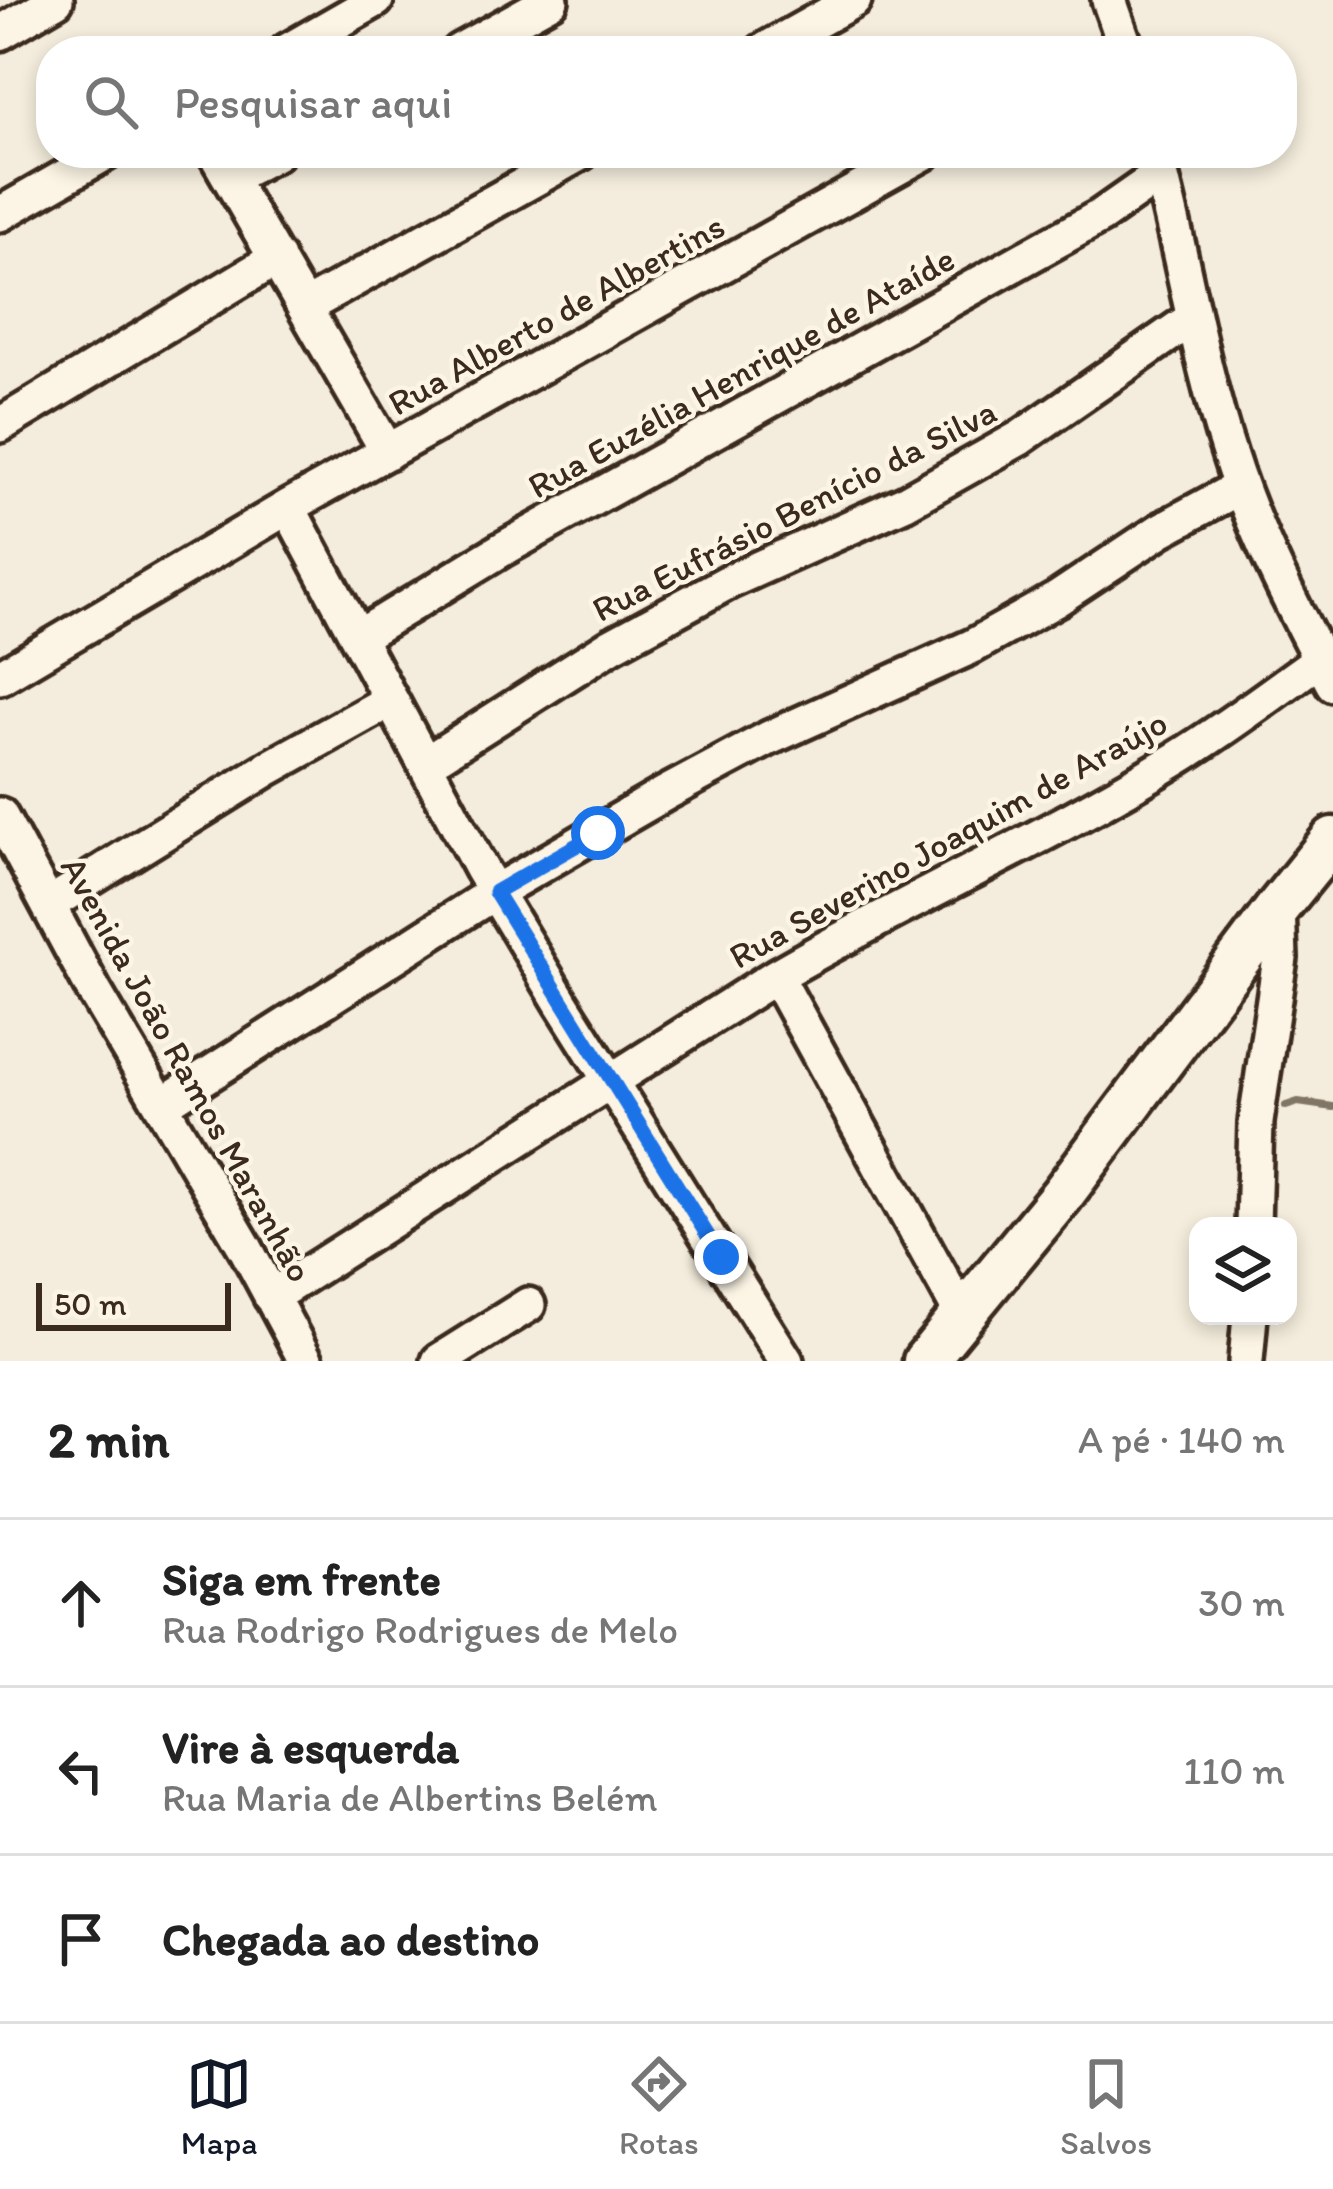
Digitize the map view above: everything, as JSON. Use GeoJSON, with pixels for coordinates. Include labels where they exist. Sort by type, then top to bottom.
{"type":"FeatureCollection","features":[{"type":"Feature","properties":{"kind":"main road"},"geometry":{"type":"LineString","coordinates":[[925,1361],[1062,1195],[1333,839]]}},
{"type":"Feature","properties":{"kind":"street"},"geometry":{"type":"LineString","coordinates":[[0,33],[56,0]]}},
{"type":"Feature","properties":{"kind":"street"},"geometry":{"type":"LineString","coordinates":[[313,36],[376,0]]}},
{"type":"Feature","properties":{"kind":"street"},"geometry":{"type":"LineString","coordinates":[[486,36],[551,0]]}},
{"type":"Feature","properties":{"kind":"street"},"geometry":{"type":"LineString","coordinates":[[790,36],[854,0]]}},
{"type":"Feature","properties":{"kind":"street"},"geometry":{"type":"LineString","coordinates":[[1109,0],[1116,36]]}},
{"type":"Feature","properties":{"kind":"street"},"geometry":{"type":"LineString","coordinates":[[0,214],[80,168]]}},
{"type":"Feature","properties":{"kind":"street"},"geometry":{"type":"LineString","coordinates":[[224,168],[388,452]]}},
{"type":"Feature","properties":{"kind":"street"},"geometry":{"type":"LineString","coordinates":[[305,308],[554,168]]}},
{"type":"Feature","properties":{"kind":"street","name":"Rua Alberto de Albertins"},"geometry":{"type":"LineString","coordinates":[[0,677],[288,507],[897,168]]}},
{"type":"Feature","properties":{"kind":"street","name":"Rua Euzélia Henrique de Ataíde"},"geometry":{"type":"LineString","coordinates":[[358,638],[521,539],[1101,216],[1154,168]]}},
{"type":"Feature","properties":{"kind":"street"},"geometry":{"type":"LineString","coordinates":[[1159,168],[1228,453],[1326,671]]}},
{"type":"Feature","properties":{"kind":"street"},"geometry":{"type":"LineString","coordinates":[[0,425],[277,258]]}},
{"type":"Feature","properties":{"kind":"street","name":"Rua Eufrásio Benício da Silva"},"geometry":{"type":"LineString","coordinates":[[425,764],[631,634],[730,581],[904,503],[1020,439],[1193,318]]}},
{"type":"Feature","properties":{"kind":"street"},"geometry":{"type":"LineString","coordinates":[[161,1105],[495,892],[666,793],[769,738],[973,646],[1240,487]]}},
{"type":"Feature","properties":{"kind":"street"},"geometry":{"type":"LineString","coordinates":[[288,507],[495,892],[786,1361]]}},
{"type":"Feature","properties":{"kind":"street","name":"Rua Severino Joaquim de Araújo"},"geometry":{"type":"LineString","coordinates":[[271,1297],[776,976],[1097,805],[1326,671]]}},
{"type":"Feature","properties":{"kind":"street"},"geometry":{"type":"LineString","coordinates":[[48,905],[269,768],[391,700]]}},
{"type":"Feature","properties":{"kind":"street","name":"Avenida João Ramos Maranhão"},"geometry":{"type":"LineString","coordinates":[[0,815],[94,991],[306,1361]]}},
{"type":"Feature","properties":{"kind":"street"},"geometry":{"type":"LineString","coordinates":[[1253,1217],[1256,1122],[1280,958],[1277,907]]}},
{"type":"Feature","properties":{"kind":"street"},"geometry":{"type":"LineString","coordinates":[[776,976],[962,1316]]}},
{"type":"Feature","properties":{"kind":"street"},"geometry":{"type":"LineString","coordinates":[[439,1361],[528,1305]]}},
{"type":"Feature","properties":{"kind":"street"},"geometry":{"type":"LineString","coordinates":[[1246,1361],[1249,1325]]}},
{"type":"Feature","properties":{"kind":"waterway"},"geometry":{"type":"LineString","coordinates":[[1286,1106],[1298,1102],[1333,1107]]}},
{"type":"Feature","properties":{"kind":"route"},"geometry":{"type":"LineString","coordinates":[[598,833],[495,892],[721,1257]]}}]}
